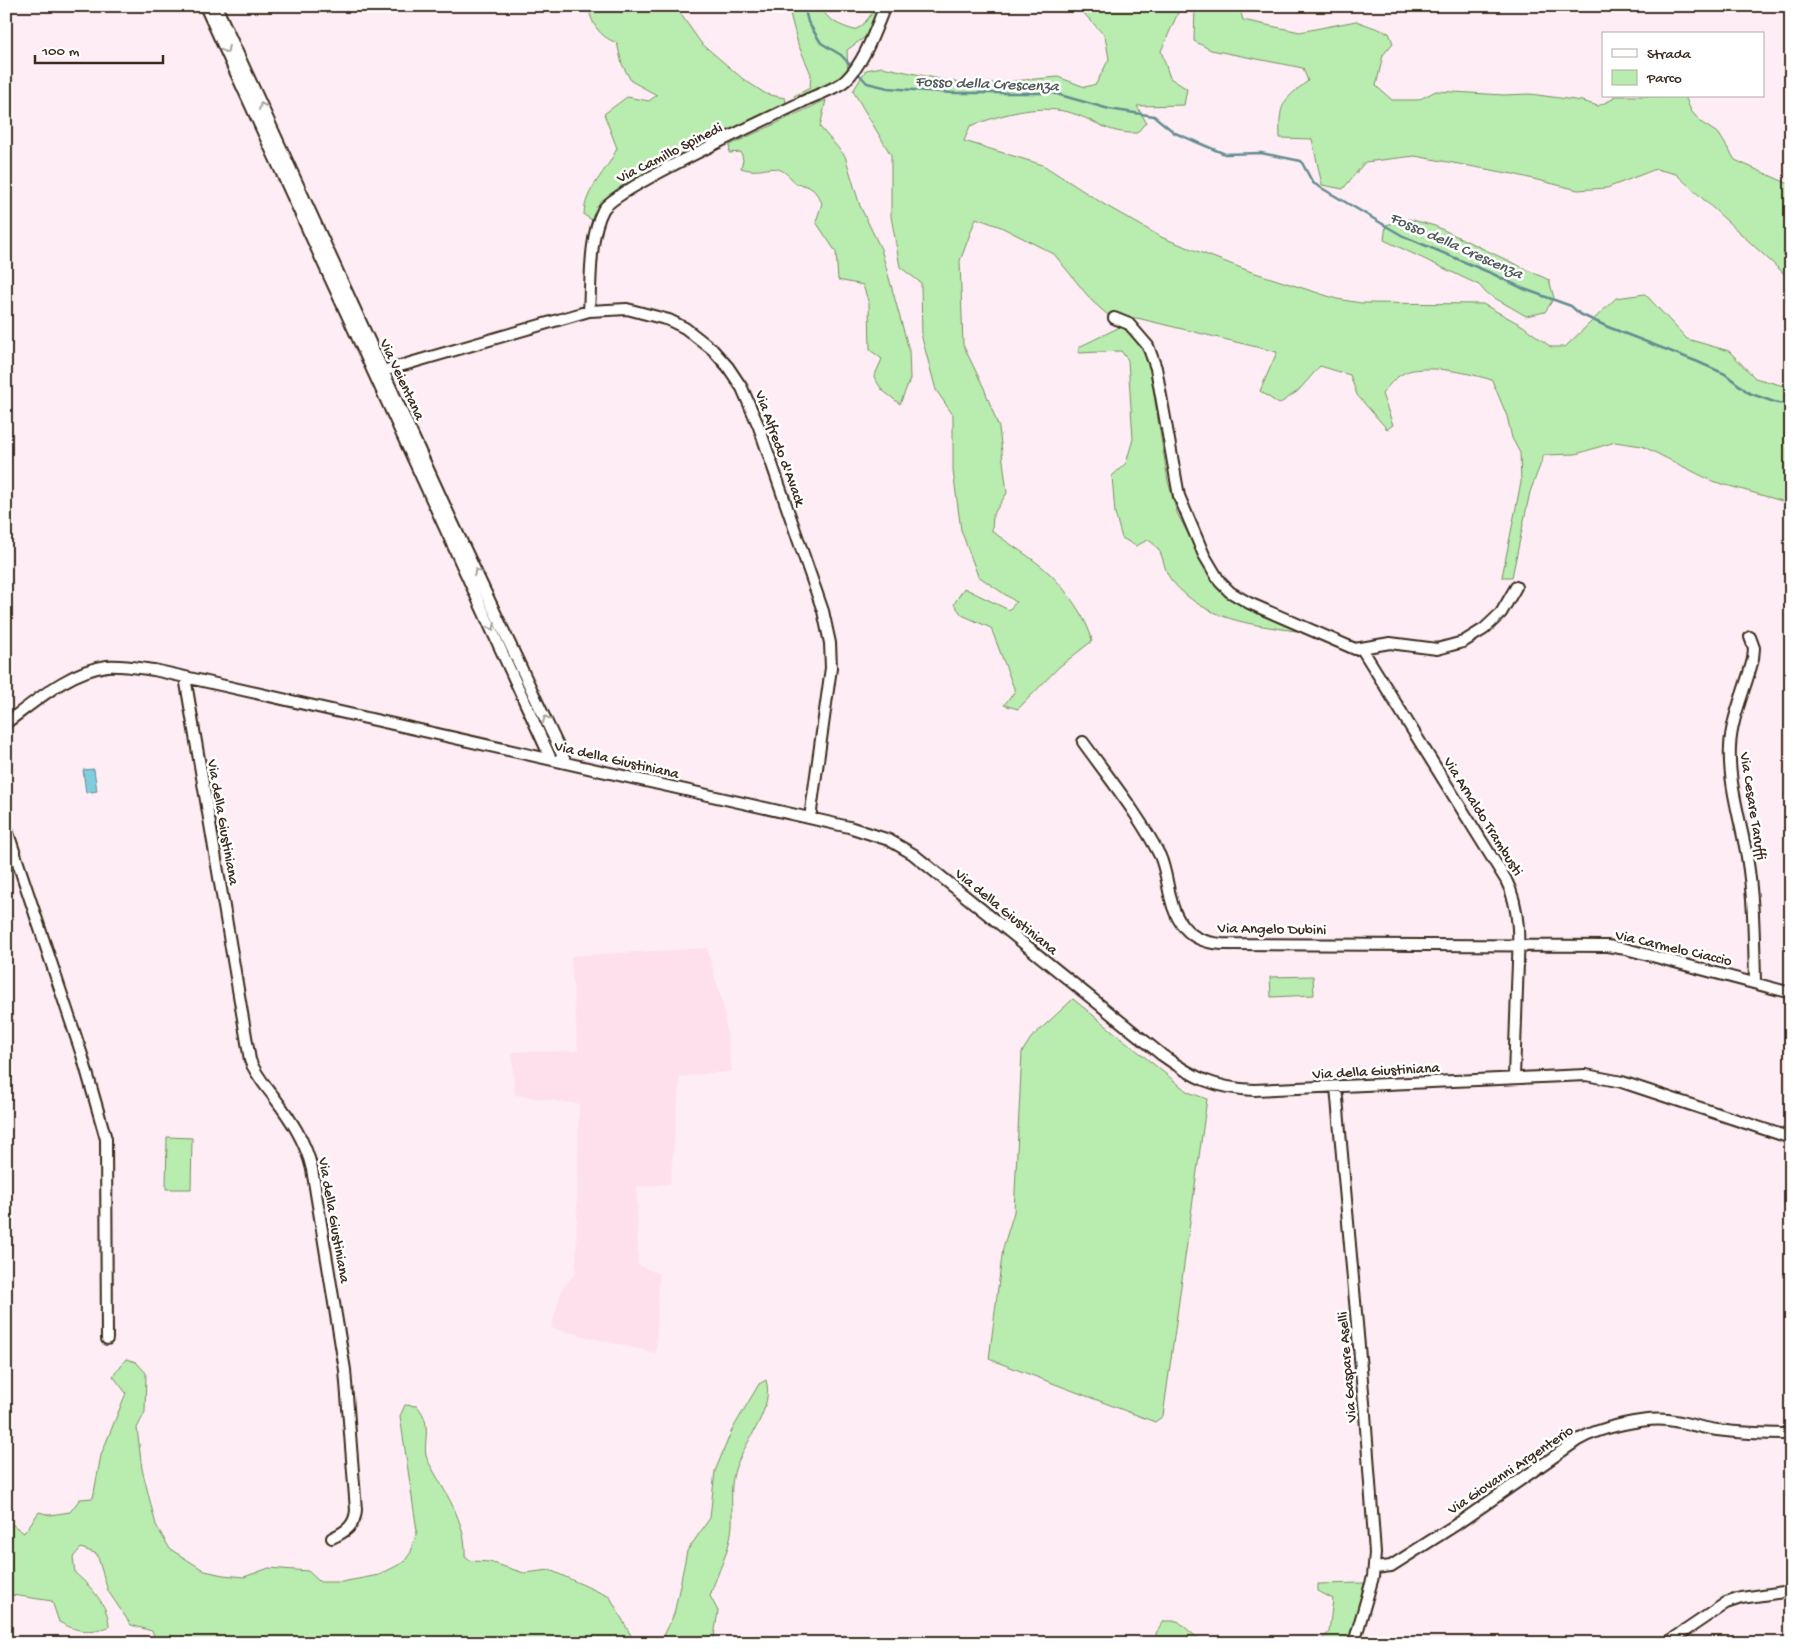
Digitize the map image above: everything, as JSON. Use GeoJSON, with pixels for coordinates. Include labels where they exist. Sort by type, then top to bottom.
{"type":"FeatureCollection","features":[{"type":"Feature","properties":{"kind":"street","name":"Via Veientana"},"geometry":{"type":"LineString","coordinates":[[205,6],[566,763]]}},
{"type":"Feature","properties":{"kind":"street","name":"Via Veientana"},"geometry":{"type":"LineString","coordinates":[[216,6],[551,759]]}},
{"type":"Feature","properties":{"kind":"street","name":"Via Camillo Spinedi"},"geometry":{"type":"LineString","coordinates":[[589,311],[593,248],[603,210],[611,200],[702,152],[846,81],[864,54],[885,6]]}},
{"type":"Feature","properties":{"kind":"street","name":"Via Alfredo d'Avack"},"geometry":{"type":"LineString","coordinates":[[380,372],[589,311],[616,309],[640,311],[669,320],[685,328],[712,349],[728,367],[754,414],[823,611],[830,643],[829,685],[810,818]]}},
{"type":"Feature","properties":{"kind":"street"},"geometry":{"type":"LineString","coordinates":[[1114,318],[1129,324],[1140,334],[1154,359],[1179,496],[1204,555],[1220,582],[1230,592],[1249,603],[1353,648],[1362,649],[1390,644],[1429,649],[1454,646],[1473,637],[1493,621],[1506,606],[1516,587]]}},
{"type":"Feature","properties":{"kind":"street","name":"Via Cesare Taruffi"},"geometry":{"type":"LineString","coordinates":[[1750,637],[1754,648],[1753,659],[1732,730],[1730,747],[1754,910],[1755,982]]}},
{"type":"Feature","properties":{"kind":"street","name":"Via Arnaldo Trambusti"},"geometry":{"type":"LineString","coordinates":[[1362,649],[1506,880],[1515,901],[1518,945],[1514,1077]]}},
{"type":"Feature","properties":{"kind":"street","name":"Via della Giustiniana"},"geometry":{"type":"LineString","coordinates":[[6,723],[62,684],[96,668],[110,666],[134,667],[810,818],[870,832],[905,848],[1162,1055],[1198,1079],[1220,1087],[1237,1089],[1336,1087],[1572,1075],[1608,1079],[1791,1138]]}},
{"type":"Feature","properties":{"kind":"street","name":"Via della Giustiniana"},"geometry":{"type":"LineString","coordinates":[[185,677],[250,1060],[256,1073],[298,1130],[312,1170],[346,1370],[356,1510],[352,1525],[344,1532],[332,1538]]}},
{"type":"Feature","properties":{"kind":"street","name":"Via Angelo Dubini"},"geometry":{"type":"LineString","coordinates":[[1083,742],[1159,854],[1177,917],[1186,930],[1199,939],[1222,944],[1518,945]]}},
{"type":"Feature","properties":{"kind":"street"},"geometry":{"type":"LineString","coordinates":[[6,827],[82,1055],[106,1139],[107,1339]]}},
{"type":"Feature","properties":{"kind":"street","name":"Via Carmelo Ciaccio"},"geometry":{"type":"LineString","coordinates":[[1518,945],[1616,947],[1791,993]]}},
{"type":"Feature","properties":{"kind":"street","name":"Via Gaspare Aselli"},"geometry":{"type":"LineString","coordinates":[[1336,1087],[1366,1414],[1374,1568],[1354,1643]]}},
{"type":"Feature","properties":{"kind":"street","name":"Via Giovanni Argenterio"},"geometry":{"type":"LineString","coordinates":[[1374,1568],[1384,1568],[1399,1561],[1457,1524],[1578,1440],[1595,1432],[1644,1421],[1664,1420],[1715,1430],[1791,1434]]}},
{"type":"Feature","properties":{"kind":"street"},"geometry":{"type":"LineString","coordinates":[[1667,1643],[1726,1602],[1741,1598],[1791,1592]]}},
{"type":"Feature","properties":{"kind":"shaded area"},"geometry":{"type":"Polygon","coordinates":[[[707,948],[723,1005],[732,1071],[680,1077],[670,1184],[637,1187],[638,1265],[659,1274],[656,1353],[551,1328],[562,1289],[576,1272],[579,1104],[515,1095],[512,1052],[578,1051],[571,956],[707,948]]]}},
{"type":"Feature","properties":{"kind":"green space"},"geometry":{"type":"Polygon","coordinates":[[[588,6],[675,6],[701,43],[743,79],[766,94],[785,98],[787,106],[693,152],[592,220],[584,215],[588,197],[617,148],[604,114],[627,97],[649,101],[657,95],[631,81],[622,64],[617,43],[605,37],[597,29],[588,6]]]}},
{"type":"Feature","properties":{"kind":"green space"},"geometry":{"type":"Polygon","coordinates":[[[788,6],[821,6],[830,19],[854,30],[862,26],[873,12],[879,15],[868,35],[847,50],[848,72],[839,80],[797,102],[794,96],[810,88],[811,74],[798,44],[788,6]]]}},
{"type":"Feature","properties":{"kind":"green space"},"geometry":{"type":"Polygon","coordinates":[[[1077,6],[1181,6],[1161,51],[1170,78],[1187,89],[1184,105],[1137,106],[1146,122],[1137,133],[1126,133],[1109,129],[1068,112],[1043,109],[1018,112],[970,126],[964,141],[1043,165],[1105,205],[1163,238],[1249,271],[1337,299],[1361,303],[1483,304],[1523,326],[1551,347],[1565,347],[1616,298],[1645,294],[1687,339],[1729,351],[1755,378],[1791,388],[1791,501],[1782,501],[1712,481],[1642,446],[1615,442],[1576,454],[1544,455],[1530,492],[1512,577],[1502,577],[1521,482],[1520,453],[1512,438],[1507,416],[1492,380],[1442,370],[1422,369],[1408,371],[1391,383],[1382,394],[1393,425],[1387,429],[1357,395],[1350,375],[1320,366],[1298,391],[1279,404],[1260,391],[1277,352],[1137,318],[1110,317],[1092,301],[1054,254],[1001,227],[976,218],[960,261],[963,345],[984,388],[999,428],[1007,493],[993,515],[992,531],[1055,579],[1081,614],[1092,641],[1059,667],[1018,709],[1004,705],[1015,691],[991,628],[962,615],[954,604],[964,588],[1009,610],[1016,602],[978,576],[961,530],[953,471],[953,415],[936,390],[922,338],[921,283],[900,267],[891,216],[891,155],[853,91],[866,70],[882,67],[969,85],[1058,77],[1085,87],[1096,84],[1109,59],[1105,36],[1077,6]]]}},
{"type":"Feature","properties":{"kind":"green space"},"geometry":{"type":"Polygon","coordinates":[[[1195,6],[1239,6],[1243,20],[1300,32],[1356,21],[1389,33],[1393,43],[1383,55],[1376,86],[1392,100],[1418,100],[1436,91],[1504,95],[1530,94],[1582,101],[1598,106],[1613,98],[1686,98],[1691,111],[1702,123],[1719,134],[1735,160],[1791,185],[1791,280],[1676,174],[1656,169],[1607,188],[1578,190],[1513,174],[1415,156],[1365,162],[1343,189],[1322,185],[1312,139],[1280,138],[1281,111],[1287,99],[1308,81],[1303,68],[1211,50],[1194,41],[1195,6]]]}},
{"type":"Feature","properties":{"kind":"green space"},"geometry":{"type":"Polygon","coordinates":[[[826,100],[820,127],[845,156],[860,206],[881,249],[909,350],[910,379],[900,404],[882,390],[874,377],[882,359],[870,350],[869,304],[863,285],[838,280],[836,252],[816,222],[822,203],[817,195],[809,187],[796,184],[782,171],[770,168],[750,170],[741,168],[743,160],[741,152],[729,153],[730,145],[826,100]]]}},
{"type":"Feature","properties":{"kind":"green space"},"geometry":{"type":"Polygon","coordinates":[[[1409,219],[1435,226],[1549,280],[1554,298],[1545,312],[1526,316],[1486,293],[1479,285],[1384,240],[1386,225],[1409,219]]]}},
{"type":"Feature","properties":{"kind":"green space"},"geometry":{"type":"Polygon","coordinates":[[[1122,326],[1140,345],[1149,364],[1168,481],[1177,513],[1209,573],[1225,593],[1294,625],[1296,631],[1261,626],[1228,618],[1213,612],[1185,594],[1172,581],[1161,554],[1154,544],[1148,540],[1136,546],[1122,538],[1115,513],[1112,476],[1126,463],[1133,439],[1128,360],[1121,351],[1078,353],[1079,347],[1122,326]]]}},
{"type":"Feature","properties":{"kind":"green space"},"geometry":{"type":"Polygon","coordinates":[[[1313,976],[1314,995],[1271,997],[1270,977],[1313,976]]]}},
{"type":"Feature","properties":{"kind":"green space"},"geometry":{"type":"Polygon","coordinates":[[[1073,999],[1188,1092],[1207,1099],[1163,1416],[1155,1422],[989,1359],[1003,1248],[1014,1212],[1022,1052],[1031,1038],[1073,999]]]}},
{"type":"Feature","properties":{"kind":"green space"},"geometry":{"type":"Polygon","coordinates":[[[167,1137],[192,1138],[191,1189],[166,1189],[167,1137]]]}},
{"type":"Feature","properties":{"kind":"green space"},"geometry":{"type":"Polygon","coordinates":[[[126,1359],[136,1362],[146,1373],[145,1412],[137,1428],[142,1469],[156,1525],[170,1549],[205,1571],[244,1577],[269,1568],[308,1571],[320,1582],[342,1582],[379,1575],[404,1562],[411,1552],[417,1531],[400,1416],[405,1405],[417,1406],[425,1421],[426,1455],[458,1519],[465,1544],[465,1557],[471,1561],[490,1562],[524,1573],[550,1570],[610,1597],[635,1643],[158,1643],[152,1631],[131,1625],[108,1591],[97,1554],[81,1548],[73,1557],[75,1573],[98,1597],[106,1611],[109,1627],[89,1631],[72,1628],[59,1622],[52,1601],[6,1594],[6,1520],[24,1533],[39,1512],[50,1515],[70,1512],[80,1499],[93,1498],[101,1455],[126,1393],[113,1376],[126,1359]]]}},
{"type":"Feature","properties":{"kind":"green space"},"geometry":{"type":"Polygon","coordinates":[[[766,1380],[768,1390],[763,1411],[742,1453],[733,1478],[731,1535],[710,1596],[718,1611],[713,1643],[658,1643],[662,1640],[674,1614],[687,1551],[710,1518],[715,1471],[732,1430],[759,1384],[766,1380]]]}},
{"type":"Feature","properties":{"kind":"green space"},"geometry":{"type":"Polygon","coordinates":[[[1364,1583],[1350,1643],[1319,1643],[1329,1632],[1333,1599],[1318,1591],[1318,1584],[1364,1583]]]}},
{"type":"Feature","properties":{"kind":"green space"},"geometry":{"type":"Polygon","coordinates":[[[1164,1621],[1178,1621],[1203,1643],[1156,1643],[1156,1633],[1164,1621]]]}},
{"type":"Feature","properties":{"kind":"water"},"geometry":{"type":"Polygon","coordinates":[[[94,769],[97,791],[86,793],[83,770],[94,769]]]}},
{"type":"Feature","properties":{"kind":"waterway","name":"Fosso della Crescenza"},"geometry":{"type":"LineString","coordinates":[[804,6],[808,22],[821,43],[841,55],[852,67]]}},
{"type":"Feature","properties":{"kind":"waterway","name":"Fosso della Crescenza"},"geometry":{"type":"LineString","coordinates":[[856,71],[867,83],[888,88],[952,93],[1053,93],[1109,109],[1154,116],[1175,133],[1225,154],[1261,153],[1301,161],[1313,183],[1403,236],[1524,289],[1571,306],[1580,314],[1608,327],[1725,374],[1749,393],[1777,403],[1791,404]]}}]}
